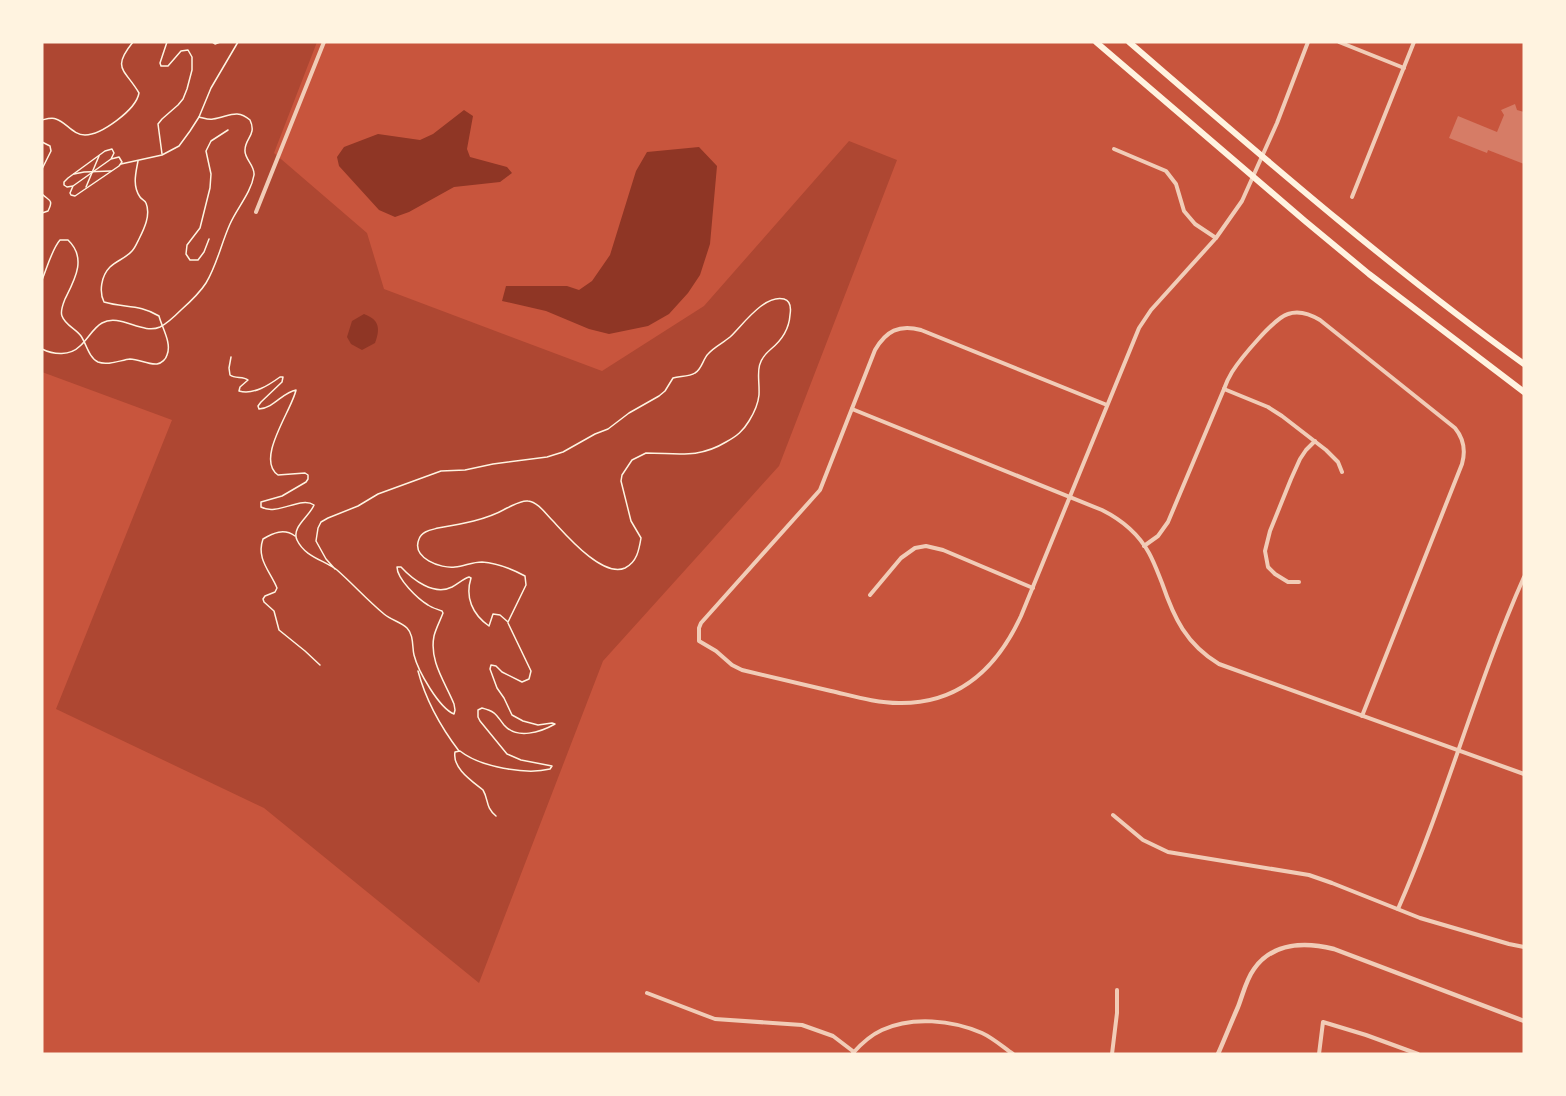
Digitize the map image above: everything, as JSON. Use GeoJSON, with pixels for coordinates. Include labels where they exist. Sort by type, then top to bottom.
{"type":"FeatureCollection","features":[{"type":"Feature","properties":{"kind":"highway"},"geometry":{"type":"LineString","coordinates":[[1096,42],[1369,274],[1524,392]]}},
{"type":"Feature","properties":{"kind":"highway"},"geometry":{"type":"LineString","coordinates":[[1130,42],[1388,261],[1524,364]]}},
{"type":"Feature","properties":{"kind":"street"},"geometry":{"type":"LineString","coordinates":[[256,212],[324,42]]}},
{"type":"Feature","properties":{"kind":"street"},"geometry":{"type":"LineString","coordinates":[[1107,405],[921,330],[905,328],[889,333],[875,350],[820,490],[701,623],[699,641],[742,670],[882,702],[899,703],[937,698],[953,692],[985,671],[1012,636],[1139,328],[1173,285],[1216,238],[1242,201],[1263,157],[1308,42]]}},
{"type":"Feature","properties":{"kind":"street"},"geometry":{"type":"LineString","coordinates":[[1339,42],[1404,68]]}},
{"type":"Feature","properties":{"kind":"street"},"geometry":{"type":"LineString","coordinates":[[1352,197],[1414,42]]}},
{"type":"Feature","properties":{"kind":"street"},"geometry":{"type":"LineString","coordinates":[[1114,149],[1166,171],[1176,184],[1184,212],[1195,224],[1216,238]]}},
{"type":"Feature","properties":{"kind":"street"},"geometry":{"type":"LineString","coordinates":[[1144,546],[1158,536],[1168,522],[1234,369],[1274,322],[1288,314],[1305,313],[1320,320],[1455,428],[1461,437],[1464,453],[1462,464],[1362,716]]}},
{"type":"Feature","properties":{"kind":"street"},"geometry":{"type":"LineString","coordinates":[[1224,389],[1268,407],[1282,416],[1334,458],[1342,472]]}},
{"type":"Feature","properties":{"kind":"street"},"geometry":{"type":"LineString","coordinates":[[852,409],[1102,510],[1121,521],[1130,528],[1144,546],[1156,568],[1182,630],[1201,651],[1214,661],[1524,774]]}},
{"type":"Feature","properties":{"kind":"street"},"geometry":{"type":"LineString","coordinates":[[1299,582],[1288,582],[1271,571],[1266,562],[1265,546],[1300,459],[1315,441]]}},
{"type":"Feature","properties":{"kind":"street"},"geometry":{"type":"LineString","coordinates":[[870,595],[901,558],[915,548],[926,546],[943,550],[1033,588]]}},
{"type":"Feature","properties":{"kind":"street"},"geometry":{"type":"LineString","coordinates":[[1398,909],[1418,862],[1499,636],[1524,577]]}},
{"type":"Feature","properties":{"kind":"street"},"geometry":{"type":"LineString","coordinates":[[1113,815],[1143,840],[1168,852],[1309,875],[1420,918],[1524,947]]}},
{"type":"Feature","properties":{"kind":"street"},"geometry":{"type":"LineString","coordinates":[[1218,1054],[1246,984],[1255,968],[1275,951],[1296,945],[1319,945],[1334,949],[1524,1021]]}},
{"type":"Feature","properties":{"kind":"street"},"geometry":{"type":"LineString","coordinates":[[1112,1054],[1118,1013],[1117,990]]}},
{"type":"Feature","properties":{"kind":"street"},"geometry":{"type":"LineString","coordinates":[[647,993],[715,1019],[802,1025],[833,1036],[853,1053],[867,1039],[882,1030],[920,1021],[962,1026],[984,1034],[1013,1054]]}},
{"type":"Feature","properties":{"kind":"street"},"geometry":{"type":"LineString","coordinates":[[1319,1054],[1323,1023],[1366,1035],[1418,1054]]}},
{"type":"Feature","properties":{"kind":"path"},"geometry":{"type":"LineString","coordinates":[[42,120],[57,119],[86,135],[109,125],[124,115],[136,102],[139,93],[125,74],[121,62],[133,42]]}},
{"type":"Feature","properties":{"kind":"path"},"geometry":{"type":"LineString","coordinates":[[162,155],[158,124],[183,99],[192,70],[192,57],[188,51],[181,51],[168,66],[161,66],[167,42]]}},
{"type":"Feature","properties":{"kind":"path"},"geometry":{"type":"LineString","coordinates":[[212,42],[215,44],[220,42]]}},
{"type":"Feature","properties":{"kind":"path"},"geometry":{"type":"LineString","coordinates":[[73,186],[70,193],[73,196],[121,164],[162,155],[179,146],[199,117],[211,88],[238,42]]}},
{"type":"Feature","properties":{"kind":"path"},"geometry":{"type":"LineString","coordinates":[[42,349],[50,354],[61,354],[74,350],[100,324],[106,321],[156,329],[184,308],[206,283],[230,224],[254,176],[245,151],[253,130],[250,120],[243,115],[227,114],[216,119],[199,117]]}},
{"type":"Feature","properties":{"kind":"path"},"geometry":{"type":"LineString","coordinates":[[209,238],[198,260],[190,260],[186,254],[187,245],[200,228],[210,188],[211,174],[206,151],[211,141],[228,130]]}},
{"type":"Feature","properties":{"kind":"path"},"geometry":{"type":"LineString","coordinates":[[42,142],[50,146],[51,151],[42,169]]}},
{"type":"Feature","properties":{"kind":"path"},"geometry":{"type":"LineString","coordinates":[[111,159],[114,153],[112,149],[105,151],[63,183],[67,187],[73,186],[111,159],[119,157],[122,160],[121,164]]}},
{"type":"Feature","properties":{"kind":"path"},"geometry":{"type":"LineString","coordinates":[[84,190],[100,155]]}},
{"type":"Feature","properties":{"kind":"path"},"geometry":{"type":"LineString","coordinates":[[42,280],[55,246],[60,240],[68,240],[74,246],[79,264],[63,303],[62,318],[80,334],[94,359],[99,363],[133,359],[157,364],[164,361],[169,345],[159,316],[150,310],[104,302],[102,296],[101,286],[105,274],[110,267],[133,250],[148,214],[146,202],[139,195],[135,184],[138,161]]}},
{"type":"Feature","properties":{"kind":"path"},"geometry":{"type":"LineString","coordinates":[[73,174],[111,171]]}},
{"type":"Feature","properties":{"kind":"path"},"geometry":{"type":"LineString","coordinates":[[42,194],[50,200],[51,205],[48,211],[42,213]]}},
{"type":"Feature","properties":{"kind":"path"},"geometry":{"type":"LineString","coordinates":[[417,667],[441,704],[454,714],[454,704],[436,668],[433,649],[433,638],[442,613],[428,605],[411,590],[397,571],[397,567],[401,567],[422,584],[440,590],[452,587],[463,579],[471,578],[468,590],[470,603],[479,617],[489,626],[493,614],[500,615],[508,622],[530,666],[528,679],[522,682],[491,665],[490,669],[497,688],[512,716],[538,725],[555,724],[532,733],[522,734],[506,727],[491,710],[479,708],[478,717],[507,754],[521,760],[551,765],[551,768],[516,770],[473,760],[460,752],[434,714],[422,686],[413,652],[412,639],[407,628],[384,614],[326,559],[316,541],[321,522],[358,506],[378,494],[441,471],[465,470],[563,452],[608,429],[629,413],[659,396],[673,378],[694,373],[708,354],[731,336],[760,307],[779,299],[789,302],[790,317],[781,341],[768,352],[757,370],[759,398],[742,432],[705,452],[640,455],[633,460],[622,475],[622,488],[631,521],[641,538],[637,556],[629,566],[619,571],[596,562],[532,501],[517,503],[480,520],[423,533],[419,538],[418,548],[424,558],[432,563],[444,567],[455,567],[473,562],[495,564],[525,576],[526,585],[508,622]]}},
{"type":"Feature","properties":{"kind":"path"},"geometry":{"type":"LineString","coordinates":[[231,357],[228,368],[230,375],[248,380],[240,387],[241,392],[258,389],[283,377],[282,382],[261,402],[259,409],[266,408],[290,391],[296,390],[276,437],[270,465],[278,475],[305,473],[308,479],[282,496],[261,502],[260,505],[266,509],[305,502],[312,503],[314,505],[312,510],[299,525],[296,537]]}},
{"type":"Feature","properties":{"kind":"path"},"geometry":{"type":"LineString","coordinates":[[320,665],[279,630],[274,611],[264,602],[265,596],[271,595],[277,588],[261,559],[260,547],[263,539],[271,534],[290,533],[311,556],[335,569]]}},
{"type":"Feature","properties":{"kind":"path"},"geometry":{"type":"LineString","coordinates":[[460,752],[457,751],[454,754],[456,763],[483,790],[486,804],[496,816]]}},
{"type":"Feature","properties":{"kind":"shaded area"},"geometry":{"type":"Polygon","coordinates":[[[42,42],[317,42],[274,153],[367,233],[384,289],[602,371],[704,306],[849,141],[897,160],[779,466],[603,661],[479,983],[264,808],[56,709],[172,420],[42,372],[42,42]]]}},
{"type":"Feature","properties":{"kind":"shaded area"},"geometry":{"type":"Polygon","coordinates":[[[464,110],[473,116],[467,149],[470,157],[507,167],[512,173],[500,182],[454,187],[409,212],[395,217],[379,210],[339,166],[337,157],[344,147],[378,134],[420,140],[433,134],[464,110]]]}},
{"type":"Feature","properties":{"kind":"shaded area"},"geometry":{"type":"Polygon","coordinates":[[[699,147],[717,166],[710,244],[700,275],[688,293],[669,314],[648,326],[609,334],[589,329],[546,311],[502,301],[506,286],[567,286],[579,290],[592,281],[610,255],[636,171],[647,152],[699,147]]]}},
{"type":"Feature","properties":{"kind":"shaded area"},"geometry":{"type":"Polygon","coordinates":[[[364,314],[376,322],[378,333],[375,343],[362,350],[351,344],[347,337],[352,321],[364,314]]]}},
{"type":"Feature","properties":{"kind":"building"},"geometry":{"type":"Polygon","coordinates":[[[1515,104],[1517,110],[1524,112],[1524,164],[1449,138],[1458,116],[1497,132],[1504,115],[1501,110],[1515,104]]]}}]}
